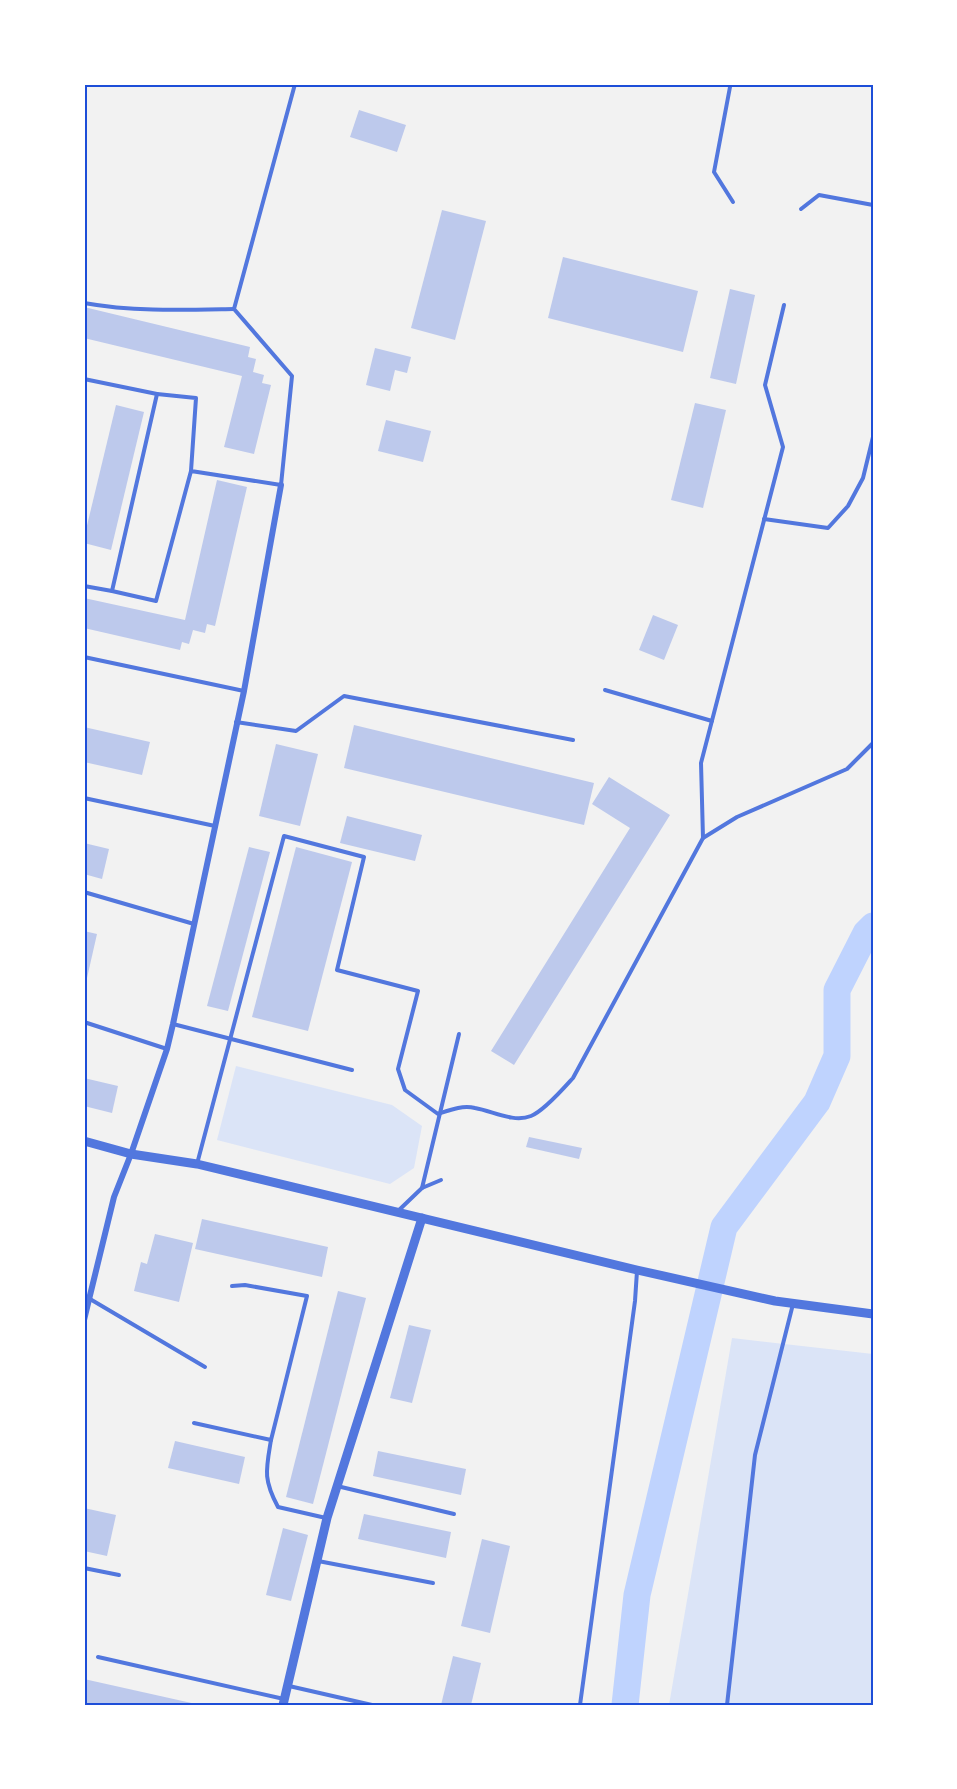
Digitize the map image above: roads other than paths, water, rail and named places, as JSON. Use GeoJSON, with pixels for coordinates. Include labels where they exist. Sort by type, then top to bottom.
{"type":"FeatureCollection","features":[{"type":"Feature","properties":{"kind":"street"},"geometry":{"type":"LineString","coordinates":[[84,1320],[114,1197],[167,1049],[173,1024],[244,691],[281,485]]}},
{"type":"Feature","properties":{"kind":"street"},"geometry":{"type":"LineString","coordinates":[[84,1141],[131,1154],[197,1164],[775,1301],[873,1314]]}},
{"type":"Feature","properties":{"kind":"street"},"geometry":{"type":"LineString","coordinates":[[284,1702],[336,1486],[422,1218]]}},
{"type":"Feature","properties":{"kind":"lane"},"geometry":{"type":"LineString","coordinates":[[234,309],[295,84]]}},
{"type":"Feature","properties":{"kind":"lane"},"geometry":{"type":"LineString","coordinates":[[729,84],[714,172],[733,202]]}},
{"type":"Feature","properties":{"kind":"lane"},"geometry":{"type":"LineString","coordinates":[[801,209],[819,195],[873,204]]}},
{"type":"Feature","properties":{"kind":"lane"},"geometry":{"type":"LineString","coordinates":[[84,303],[148,310],[234,309],[292,376],[281,485],[191,471]]}},
{"type":"Feature","properties":{"kind":"lane"},"geometry":{"type":"LineString","coordinates":[[703,838],[701,763],[783,447],[765,385],[784,305]]}},
{"type":"Feature","properties":{"kind":"lane"},"geometry":{"type":"LineString","coordinates":[[84,379],[157,394],[196,398],[191,471],[156,602],[84,586]]}},
{"type":"Feature","properties":{"kind":"lane"},"geometry":{"type":"LineString","coordinates":[[112,591],[157,394]]}},
{"type":"Feature","properties":{"kind":"lane"},"geometry":{"type":"LineString","coordinates":[[764,519],[828,528],[848,506],[863,478],[873,437]]}},
{"type":"Feature","properties":{"kind":"lane"},"geometry":{"type":"LineString","coordinates":[[84,657],[244,691]]}},
{"type":"Feature","properties":{"kind":"lane"},"geometry":{"type":"LineString","coordinates":[[605,690],[712,722]]}},
{"type":"Feature","properties":{"kind":"lane"},"geometry":{"type":"LineString","coordinates":[[236,722],[296,730],[344,696],[573,740]]}},
{"type":"Feature","properties":{"kind":"lane"},"geometry":{"type":"LineString","coordinates":[[438,1114],[458,1108],[474,1107],[510,1118],[531,1116],[553,1100],[573,1078],[703,838],[736,817],[847,769],[873,743]]}},
{"type":"Feature","properties":{"kind":"lane"},"geometry":{"type":"LineString","coordinates":[[84,798],[215,826]]}},
{"type":"Feature","properties":{"kind":"lane"},"geometry":{"type":"LineString","coordinates":[[197,1164],[284,836],[364,857],[337,970],[418,991],[398,1069],[405,1090],[438,1114]]}},
{"type":"Feature","properties":{"kind":"lane"},"geometry":{"type":"LineString","coordinates":[[84,892],[194,924]]}},
{"type":"Feature","properties":{"kind":"lane"},"geometry":{"type":"LineString","coordinates":[[84,1022],[167,1049]]}},
{"type":"Feature","properties":{"kind":"lane"},"geometry":{"type":"LineString","coordinates":[[173,1024],[352,1070]]}},
{"type":"Feature","properties":{"kind":"lane"},"geometry":{"type":"LineString","coordinates":[[422,1188],[459,1034]]}},
{"type":"Feature","properties":{"kind":"lane"},"geometry":{"type":"LineString","coordinates":[[396,1212],[422,1188],[441,1180]]}},
{"type":"Feature","properties":{"kind":"lane"},"geometry":{"type":"LineString","coordinates":[[580,1705],[635,1301],[637,1270]]}},
{"type":"Feature","properties":{"kind":"lane"},"geometry":{"type":"LineString","coordinates":[[232,1286],[245,1285],[307,1296],[266,1468],[268,1489],[278,1507],[327,1518]]}},
{"type":"Feature","properties":{"kind":"lane"},"geometry":{"type":"LineString","coordinates":[[89,1298],[205,1367]]}},
{"type":"Feature","properties":{"kind":"lane"},"geometry":{"type":"LineString","coordinates":[[727,1705],[755,1455],[793,1304]]}},
{"type":"Feature","properties":{"kind":"lane"},"geometry":{"type":"LineString","coordinates":[[194,1423],[271,1440]]}},
{"type":"Feature","properties":{"kind":"lane"},"geometry":{"type":"LineString","coordinates":[[336,1486],[454,1514]]}},
{"type":"Feature","properties":{"kind":"lane"},"geometry":{"type":"LineString","coordinates":[[317,1561],[433,1583]]}},
{"type":"Feature","properties":{"kind":"lane"},"geometry":{"type":"LineString","coordinates":[[84,1568],[118,1575]]}},
{"type":"Feature","properties":{"kind":"lane"},"geometry":{"type":"LineString","coordinates":[[98,1657],[284,1702]]}},
{"type":"Feature","properties":{"kind":"lane"},"geometry":{"type":"LineString","coordinates":[[288,1686],[372,1705]]}},
{"type":"Feature","properties":{"kind":"waterway"},"geometry":{"type":"LineString","coordinates":[[625,1705],[637,1595],[724,1227],[817,1102],[837,1056],[837,990],[866,933],[873,926]]}}]}
